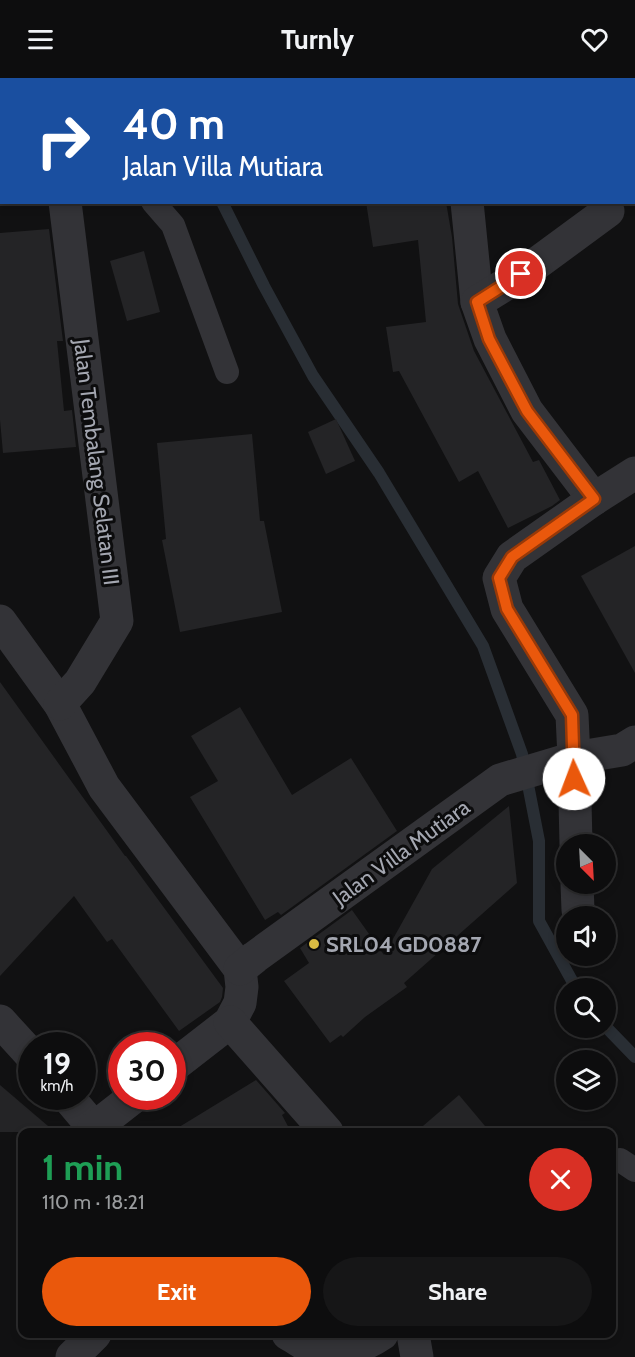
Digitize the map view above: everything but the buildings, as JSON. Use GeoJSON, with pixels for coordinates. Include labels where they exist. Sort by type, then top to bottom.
{"type":"FeatureCollection","features":[{"type":"Feature","properties":{"kind":"street","name":"Jalan Tembalang Selatan III"},"geometry":{"type":"LineString","coordinates":[[60,704],[80,682],[117,621],[65,204]]}},
{"type":"Feature","properties":{"kind":"street"},"geometry":{"type":"LineString","coordinates":[[467,204],[477,302],[489,339],[527,411],[594,499]]}},
{"type":"Feature","properties":{"kind":"street"},"geometry":{"type":"LineString","coordinates":[[477,302],[521,274],[608,211]]}},
{"type":"Feature","properties":{"kind":"street"},"geometry":{"type":"LineString","coordinates":[[576,834],[572,715],[507,609],[499,578],[512,557],[594,499],[635,474]]}},
{"type":"Feature","properties":{"kind":"street"},"geometry":{"type":"LineString","coordinates":[[0,621],[60,704],[104,787],[240,969],[242,987],[240,1003],[230,1022],[186,1056]]}},
{"type":"Feature","properties":{"kind":"street","name":"Jalan Villa Mutiara"},"geometry":{"type":"LineString","coordinates":[[240,969],[500,780],[574,758],[622,750],[635,742]]}},
{"type":"Feature","properties":{"kind":"street"},"geometry":{"type":"LineString","coordinates":[[0,1020],[18,1040]]}},
{"type":"Feature","properties":{"kind":"street"},"geometry":{"type":"LineString","coordinates":[[230,1022],[323,1128]]}},
{"type":"Feature","properties":{"kind":"street"},"geometry":{"type":"LineString","coordinates":[[79,1110],[94,1128]]}},
{"type":"Feature","properties":{"kind":"street"},"geometry":{"type":"LineString","coordinates":[[98,1128],[119,1110]]}},
{"type":"Feature","properties":{"kind":"street"},"geometry":{"type":"LineString","coordinates":[[72,1357],[91,1338]]}},
{"type":"Feature","properties":{"kind":"street"},"geometry":{"type":"LineString","coordinates":[[295,1338],[312,1348],[334,1351],[355,1347],[375,1338]]}},
{"type":"Feature","properties":{"kind":"street"},"geometry":{"type":"LineString","coordinates":[[414,1338],[417,1357]]}},
{"type":"Feature","properties":{"kind":"lane"},"geometry":{"type":"LineString","coordinates":[[155,204],[172,225],[227,372]]}},
{"type":"Feature","properties":{"kind":"waterway"},"geometry":{"type":"LineString","coordinates":[[223,204],[313,376],[379,473],[483,646],[522,754],[539,841],[539,921],[570,978]]}},
{"type":"Feature","properties":{"kind":"waterway"},"geometry":{"type":"LineString","coordinates":[[616,1037],[635,1057]]}},
{"type":"Feature","properties":{"kind":"place","name":"SRL04 GD0887"},"geometry":{"type":"Point","coordinates":[314,944]}},
{"type":"Feature","properties":{"kind":"route"},"geometry":{"type":"LineString","coordinates":[[521,274],[477,302],[489,339],[527,411],[594,499],[512,557],[499,578],[507,609],[572,715],[574,779]]}}]}
